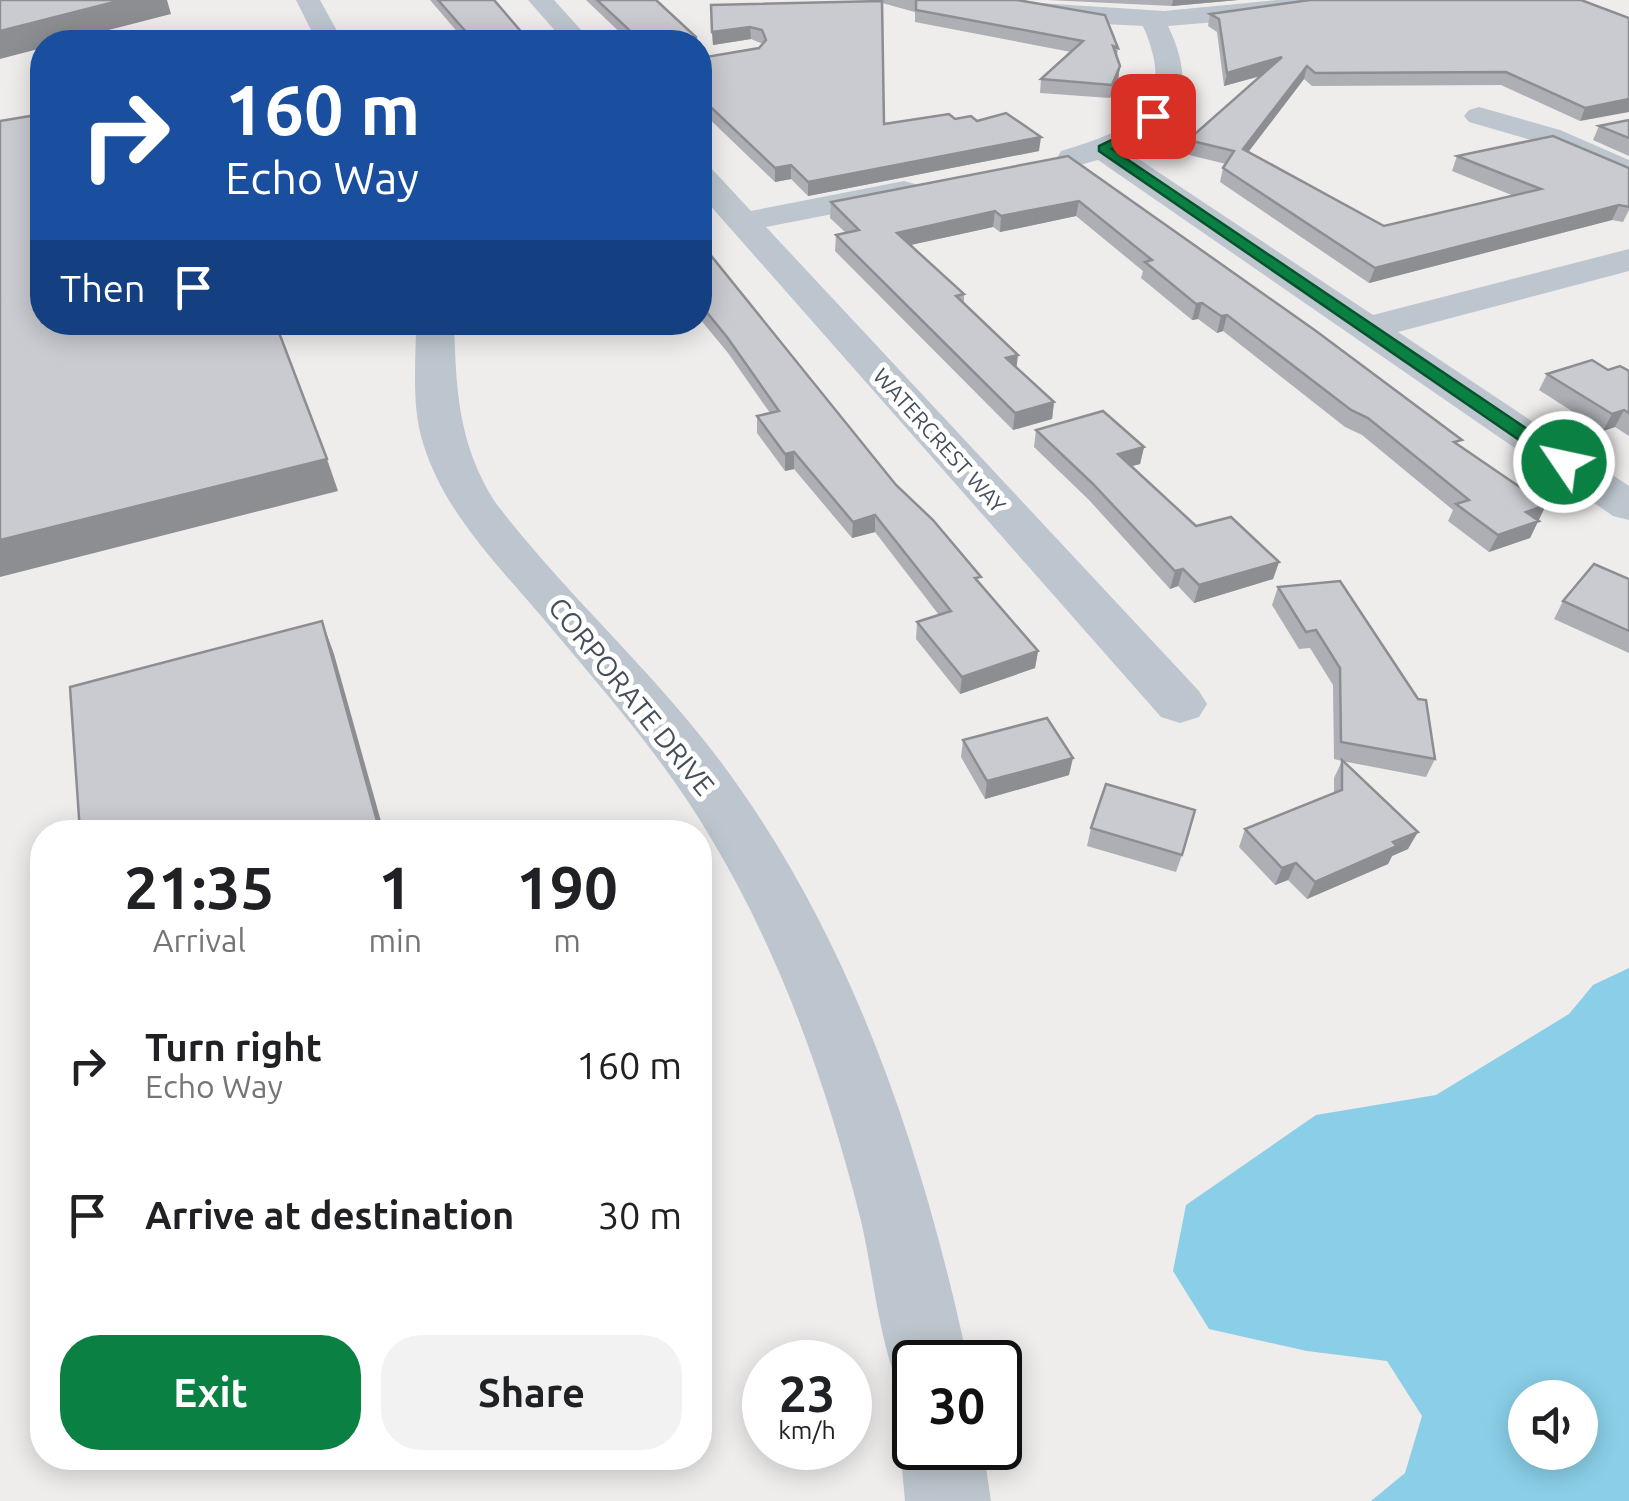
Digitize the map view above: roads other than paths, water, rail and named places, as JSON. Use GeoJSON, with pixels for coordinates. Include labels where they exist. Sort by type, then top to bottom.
{"type":"FeatureCollection","features":[{"type":"Feature","properties":{"kind":"street"},"geometry":{"type":"LineString","coordinates":[[308,0],[324,30]]}},
{"type":"Feature","properties":{"kind":"street"},"geometry":{"type":"LineString","coordinates":[[540,0],[568,30]]}},
{"type":"Feature","properties":{"kind":"street"},"geometry":{"type":"LineString","coordinates":[[1005,0],[1067,14],[1154,21],[1209,18],[1291,2],[1323,0]]}},
{"type":"Feature","properties":{"kind":"street"},"geometry":{"type":"LineString","coordinates":[[1037,165],[1103,149],[1135,132],[1166,97],[1171,66],[1154,21]]}},
{"type":"Feature","properties":{"kind":"street"},"geometry":{"type":"LineString","coordinates":[[1479,116],[1550,136],[1629,172]]}},
{"type":"Feature","properties":{"kind":"street"},"geometry":{"type":"LineString","coordinates":[[1103,149],[1629,506]]}},
{"type":"Feature","properties":{"kind":"street"},"geometry":{"type":"LineString","coordinates":[[743,222],[934,186]]}},
{"type":"Feature","properties":{"kind":"street","name":"WATERCREST WAY"},"geometry":{"type":"LineString","coordinates":[[712,188],[1180,704]]}},
{"type":"Feature","properties":{"kind":"street"},"geometry":{"type":"LineString","coordinates":[[1368,328],[1629,260]]}},
{"type":"Feature","properties":{"kind":"street","name":"CORPORATE DRIVE"},"geometry":{"type":"LineString","coordinates":[[435,335],[436,413],[445,447],[471,501],[693,765],[732,823],[788,923],[856,1087],[908,1263],[924,1340]]}},
{"type":"Feature","properties":{"kind":"street"},"geometry":{"type":"LineString","coordinates":[[944,1470],[948,1501]]}},
{"type":"Feature","properties":{"kind":"water"},"geometry":{"type":"Polygon","coordinates":[[[1629,968],[1629,1501],[1371,1501],[1405,1473],[1422,1416],[1387,1361],[1307,1351],[1209,1329],[1173,1271],[1186,1205],[1316,1115],[1436,1095],[1569,1014],[1593,985],[1629,968]]]}}]}
